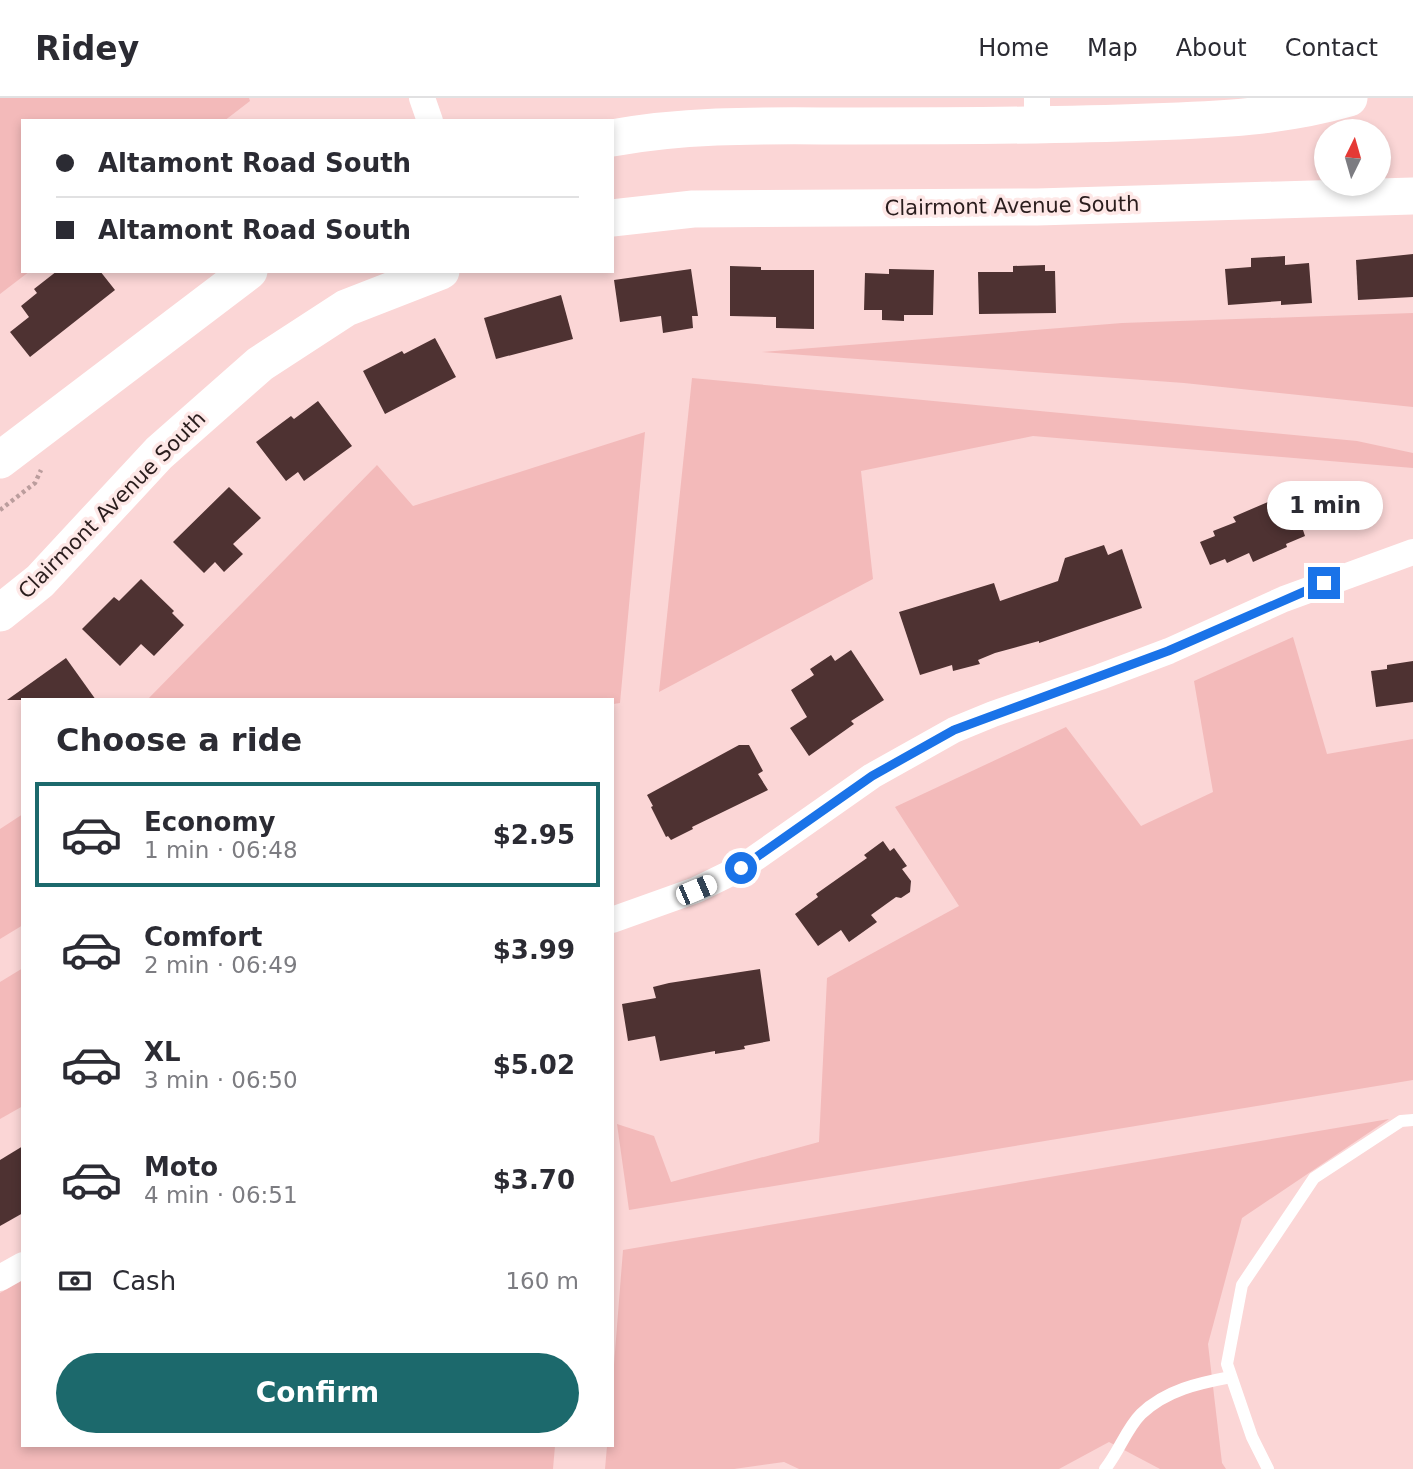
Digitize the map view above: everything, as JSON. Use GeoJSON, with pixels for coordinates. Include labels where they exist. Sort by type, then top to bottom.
{"type":"FeatureCollection","features":[{"type":"Feature","properties":{"kind":"street"},"geometry":{"type":"LineString","coordinates":[[422,98],[429,119]]}},
{"type":"Feature","properties":{"kind":"street"},"geometry":{"type":"LineString","coordinates":[[614,138],[656,131],[730,126],[1037,112],[1234,119],[1289,112],[1349,98]]}},
{"type":"Feature","properties":{"kind":"street","name":"Clairmont Avenue South"},"geometry":{"type":"LineString","coordinates":[[614,219],[693,209],[1037,207],[1413,196]]}},
{"type":"Feature","properties":{"kind":"street"},"geometry":{"type":"LineString","coordinates":[[0,460],[246,273]]}},
{"type":"Feature","properties":{"kind":"street","name":"Clairmont Avenue South"},"geometry":{"type":"LineString","coordinates":[[0,613],[40,581],[159,453],[260,365],[346,308],[436,273]]}},
{"type":"Feature","properties":{"kind":"street"},"geometry":{"type":"LineString","coordinates":[[614,919],[696,890],[741,868],[872,776],[954,730],[993,713],[1123,668],[1284,599],[1413,552]]}},
{"type":"Feature","properties":{"kind":"street"},"geometry":{"type":"LineString","coordinates":[[0,1278],[21,1266]]}},
{"type":"Feature","properties":{"kind":"lane"},"geometry":{"type":"LineString","coordinates":[[1268,1469],[1252,1437],[1227,1364],[1242,1285],[1314,1178],[1401,1121],[1413,1120]]}},
{"type":"Feature","properties":{"kind":"lane"},"geometry":{"type":"LineString","coordinates":[[1105,1469],[1142,1414],[1166,1397],[1191,1385],[1231,1377]]}},
{"type":"Feature","properties":{"kind":"shaded area"},"geometry":{"type":"Polygon","coordinates":[[[0,98],[249,98],[250,101],[227,119],[21,119],[21,273],[27,273],[0,294],[0,98]]]}},
{"type":"Feature","properties":{"kind":"shaded area"},"geometry":{"type":"Polygon","coordinates":[[[1413,313],[1413,407],[1184,383],[762,352],[1122,323],[1413,313]]]}},
{"type":"Feature","properties":{"kind":"shaded area"},"geometry":{"type":"Polygon","coordinates":[[[692,378],[1357,441],[1413,453],[1413,468],[1033,436],[861,471],[873,579],[659,692],[692,378]]]}},
{"type":"Feature","properties":{"kind":"shaded area"},"geometry":{"type":"Polygon","coordinates":[[[645,432],[620,703],[614,704],[614,698],[149,698],[377,465],[413,506],[645,432]]]}},
{"type":"Feature","properties":{"kind":"shaded area"},"geometry":{"type":"Polygon","coordinates":[[[1293,637],[1327,754],[1413,739],[1413,1080],[629,1210],[617,1124],[654,1136],[671,1182],[819,1142],[827,978],[959,906],[895,807],[1066,727],[1141,826],[1213,792],[1194,681],[1293,637]]]}},
{"type":"Feature","properties":{"kind":"shaded area"},"geometry":{"type":"Polygon","coordinates":[[[21,815],[21,926],[0,939],[0,829],[21,815]]]}},
{"type":"Feature","properties":{"kind":"shaded area"},"geometry":{"type":"Polygon","coordinates":[[[21,969],[21,1107],[0,1119],[0,982],[21,969]]]}},
{"type":"Feature","properties":{"kind":"shaded area"},"geometry":{"type":"Polygon","coordinates":[[[1389,1119],[1242,1218],[1208,1344],[1222,1463],[1226,1469],[1160,1469],[1109,1442],[1059,1469],[799,1469],[784,1462],[734,1469],[605,1469],[607,1447],[614,1447],[614,1364],[623,1250],[1389,1119]]]}},
{"type":"Feature","properties":{"kind":"shaded area"},"geometry":{"type":"Polygon","coordinates":[[[21,1281],[21,1447],[555,1447],[553,1469],[0,1469],[0,1293],[21,1281]]]}},
{"type":"Feature","properties":{"kind":"building"},"geometry":{"type":"Polygon","coordinates":[[[1413,254],[1413,297],[1358,300],[1356,260],[1413,254]]]}},
{"type":"Feature","properties":{"kind":"building"},"geometry":{"type":"Polygon","coordinates":[[[1285,256],[1285,265],[1309,263],[1312,303],[1281,305],[1281,301],[1228,305],[1225,269],[1251,267],[1251,258],[1285,256]]]}},
{"type":"Feature","properties":{"kind":"building"},"geometry":{"type":"Polygon","coordinates":[[[1045,265],[1045,271],[1055,271],[1056,313],[979,314],[978,272],[1013,272],[1013,266],[1045,265]]]}},
{"type":"Feature","properties":{"kind":"building"},"geometry":{"type":"Polygon","coordinates":[[[730,266],[761,267],[761,270],[814,270],[814,329],[776,328],[776,317],[730,316],[730,266]]]}},
{"type":"Feature","properties":{"kind":"building"},"geometry":{"type":"Polygon","coordinates":[[[691,269],[698,316],[692,316],[693,328],[663,333],[661,316],[620,322],[614,280],[691,269]]]}},
{"type":"Feature","properties":{"kind":"building"},"geometry":{"type":"Polygon","coordinates":[[[889,269],[934,270],[933,315],[904,315],[904,321],[882,320],[882,310],[864,310],[865,273],[889,274],[889,269]]]}},
{"type":"Feature","properties":{"kind":"building"},"geometry":{"type":"Polygon","coordinates":[[[54,273],[102,273],[115,290],[30,357],[10,332],[29,317],[21,306],[37,293],[34,289],[54,273]]]}},
{"type":"Feature","properties":{"kind":"building"},"geometry":{"type":"Polygon","coordinates":[[[561,295],[573,339],[496,359],[484,318],[561,295]]]}},
{"type":"Feature","properties":{"kind":"building"},"geometry":{"type":"Polygon","coordinates":[[[435,338],[456,377],[385,414],[363,371],[435,338]]]}},
{"type":"Feature","properties":{"kind":"building"},"geometry":{"type":"Polygon","coordinates":[[[318,401],[352,446],[304,481],[298,472],[286,481],[256,442],[291,416],[294,419],[318,401]]]}},
{"type":"Feature","properties":{"kind":"building"},"geometry":{"type":"Polygon","coordinates":[[[1305,486],[1308,491],[1329,486],[1340,511],[1332,515],[1333,518],[1303,530],[1305,536],[1286,544],[1287,547],[1253,562],[1249,553],[1227,563],[1225,559],[1210,565],[1200,542],[1215,536],[1213,531],[1236,522],[1233,517],[1305,486]]]}},
{"type":"Feature","properties":{"kind":"building"},"geometry":{"type":"Polygon","coordinates":[[[229,487],[261,518],[233,544],[243,554],[224,572],[215,562],[204,573],[173,542],[229,487]]]}},
{"type":"Feature","properties":{"kind":"building"},"geometry":{"type":"Polygon","coordinates":[[[1104,545],[1108,555],[1122,549],[1142,608],[1039,643],[995,653],[978,660],[980,664],[953,671],[952,665],[920,675],[899,612],[994,583],[1000,601],[1058,581],[1065,558],[1104,545]]]}},
{"type":"Feature","properties":{"kind":"building"},"geometry":{"type":"Polygon","coordinates":[[[141,579],[174,611],[172,613],[184,625],[154,656],[141,644],[120,666],[82,629],[114,597],[119,601],[141,579]]]}},
{"type":"Feature","properties":{"kind":"building"},"geometry":{"type":"Polygon","coordinates":[[[851,650],[884,700],[851,721],[854,724],[809,756],[790,728],[807,717],[791,690],[814,675],[810,669],[831,655],[835,661],[851,650]]]}},
{"type":"Feature","properties":{"kind":"building"},"geometry":{"type":"Polygon","coordinates":[[[66,658],[95,698],[21,698],[7,700],[66,658]]]}},
{"type":"Feature","properties":{"kind":"building"},"geometry":{"type":"Polygon","coordinates":[[[1413,661],[1413,702],[1376,707],[1371,671],[1387,669],[1387,665],[1413,661]]]}},
{"type":"Feature","properties":{"kind":"building"},"geometry":{"type":"Polygon","coordinates":[[[739,745],[749,745],[763,771],[758,774],[768,790],[671,840],[666,837],[647,795],[739,745]]]}},
{"type":"Feature","properties":{"kind":"building"},"geometry":{"type":"Polygon","coordinates":[[[883,841],[890,851],[894,848],[907,866],[902,869],[911,881],[910,892],[901,898],[896,897],[871,915],[877,922],[849,942],[841,930],[818,946],[795,914],[818,897],[816,894],[867,858],[864,855],[883,841]]]}},
{"type":"Feature","properties":{"kind":"building"},"geometry":{"type":"Polygon","coordinates":[[[760,969],[770,1041],[744,1046],[745,1049],[715,1054],[715,1051],[660,1061],[655,1036],[628,1041],[622,1004],[656,998],[653,987],[760,969]]]}},
{"type":"Feature","properties":{"kind":"building"},"geometry":{"type":"Polygon","coordinates":[[[21,1147],[21,1214],[0,1226],[0,1160],[21,1147]]]}},
{"type":"Feature","properties":{"kind":"route"},"geometry":{"type":"LineString","coordinates":[[741,868],[872,776],[954,730],[993,713],[1168,651],[1324,583]]}}]}
